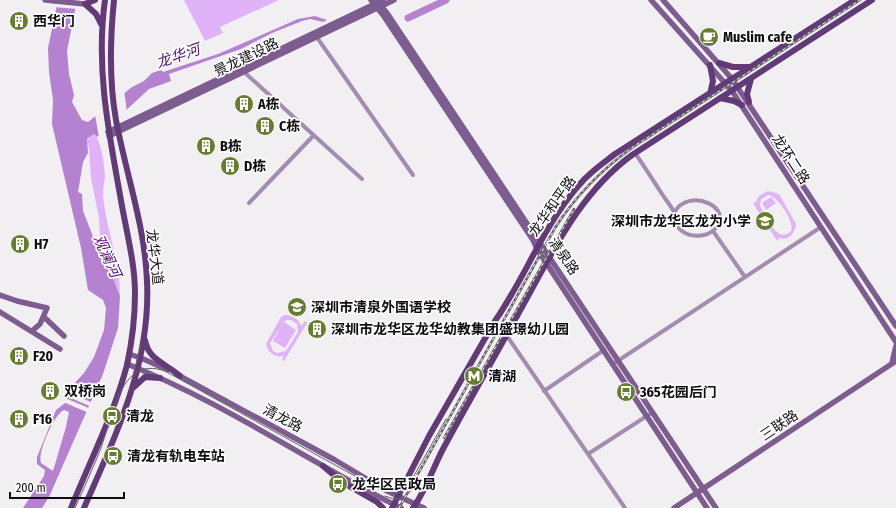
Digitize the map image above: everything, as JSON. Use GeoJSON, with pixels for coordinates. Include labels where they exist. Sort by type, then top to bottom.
{"type":"FeatureCollection","features":[{"type":"Feature","properties":{"kind":"main road"},"geometry":{"type":"LineString","coordinates":[[46,0],[85,4],[95,0]]}},
{"type":"Feature","properties":{"kind":"main road","name":"龙华大道"},"geometry":{"type":"LineString","coordinates":[[71,508],[112,408],[127,364],[134,304],[134,282],[130,246],[108,132],[103,93],[102,27],[104,0]]}},
{"type":"Feature","properties":{"kind":"main road","name":"龙华大道"},"geometry":{"type":"LineString","coordinates":[[84,508],[108,451],[139,369],[144,331],[147,278],[142,242],[116,120],[113,90],[111,45],[114,0]]}},
{"type":"Feature","properties":{"kind":"main road","name":"景龙建设路"},"geometry":{"type":"LineString","coordinates":[[108,132],[118,129],[244,72],[377,3],[394,0]]}},
{"type":"Feature","properties":{"kind":"main road","name":"龙环二路"},"geometry":{"type":"LineString","coordinates":[[651,0],[726,83],[749,102],[896,326]]}},
{"type":"Feature","properties":{"kind":"main road","name":"龙环二路"},"geometry":{"type":"LineString","coordinates":[[663,0],[732,79],[742,105],[896,342]]}},
{"type":"Feature","properties":{"kind":"main road","name":"龙华和平路"},"geometry":{"type":"LineString","coordinates":[[393,506],[494,321],[506,305],[537,249],[571,196],[593,171],[615,154],[855,0]]}},
{"type":"Feature","properties":{"kind":"main road","name":"龙华和平路"},"geometry":{"type":"LineString","coordinates":[[415,506],[444,448],[507,336],[546,262],[590,193],[618,164],[872,0]]}},
{"type":"Feature","properties":{"kind":"main road","name":"清泉路"},"geometry":{"type":"LineString","coordinates":[[377,3],[550,256],[716,508]]}},
{"type":"Feature","properties":{"kind":"main road","name":"清泉路"},"geometry":{"type":"LineString","coordinates":[[377,3],[707,508]]}},
{"type":"Feature","properties":{"kind":"main road"},"geometry":{"type":"LineString","coordinates":[[85,4],[96,14],[102,27]]}},
{"type":"Feature","properties":{"kind":"main road","name":"景龙建设路"},"geometry":{"type":"LineString","coordinates":[[118,129],[315,35]]}},
{"type":"Feature","properties":{"kind":"main road"},"geometry":{"type":"LineString","coordinates":[[719,63],[733,67],[751,67]]}},
{"type":"Feature","properties":{"kind":"main road"},"geometry":{"type":"LineString","coordinates":[[710,65],[713,81],[710,94]]}},
{"type":"Feature","properties":{"kind":"main road"},"geometry":{"type":"LineString","coordinates":[[749,102],[748,88],[752,78]]}},
{"type":"Feature","properties":{"kind":"main road"},"geometry":{"type":"LineString","coordinates":[[720,98],[734,101],[742,105]]}},
{"type":"Feature","properties":{"kind":"main road"},"geometry":{"type":"LineString","coordinates":[[0,295],[46,308],[44,317],[40,324],[32,331]]}},
{"type":"Feature","properties":{"kind":"main road"},"geometry":{"type":"LineString","coordinates":[[0,312],[60,349]]}},
{"type":"Feature","properties":{"kind":"main road"},"geometry":{"type":"LineString","coordinates":[[44,317],[64,336]]}},
{"type":"Feature","properties":{"kind":"main road"},"geometry":{"type":"LineString","coordinates":[[144,331],[146,346],[151,355],[180,376]]}},
{"type":"Feature","properties":{"kind":"main road"},"geometry":{"type":"LineString","coordinates":[[895,365],[896,346]]}},
{"type":"Feature","properties":{"kind":"main road","name":"清龙路"},"geometry":{"type":"LineString","coordinates":[[129,354],[180,376],[335,460],[415,506],[424,508]]}},
{"type":"Feature","properties":{"kind":"main road","name":"清龙路"},"geometry":{"type":"LineString","coordinates":[[127,364],[160,378],[323,466],[393,506],[400,508]]}},
{"type":"Feature","properties":{"kind":"main road","name":"三联路"},"geometry":{"type":"LineString","coordinates":[[680,508],[704,490],[895,365]]}},
{"type":"Feature","properties":{"kind":"main road"},"geometry":{"type":"LineString","coordinates":[[130,394],[143,378],[150,376],[160,378]]}},
{"type":"Feature","properties":{"kind":"main road"},"geometry":{"type":"LineString","coordinates":[[323,466],[342,482],[377,502],[383,508]]}},
{"type":"Feature","properties":{"kind":"main road","name":"三联路"},"geometry":{"type":"LineString","coordinates":[[674,508],[699,494]]}},
{"type":"Feature","properties":{"kind":"street"},"geometry":{"type":"LineString","coordinates":[[315,35],[414,175]]}},
{"type":"Feature","properties":{"kind":"street"},"geometry":{"type":"LineString","coordinates":[[244,72],[362,179]]}},
{"type":"Feature","properties":{"kind":"street"},"geometry":{"type":"LineString","coordinates":[[249,203],[314,135]]}},
{"type":"Feature","properties":{"kind":"street"},"geometry":{"type":"LineString","coordinates":[[635,153],[674,213],[676,225],[681,231],[686,234],[699,236],[713,231],[718,225],[719,214],[711,204],[702,201],[683,202],[677,207],[674,213]]}},
{"type":"Feature","properties":{"kind":"street"},"geometry":{"type":"LineString","coordinates":[[613,364],[821,227]]}},
{"type":"Feature","properties":{"kind":"street"},"geometry":{"type":"LineString","coordinates":[[713,231],[745,277]]}},
{"type":"Feature","properties":{"kind":"street"},"geometry":{"type":"LineString","coordinates":[[494,321],[507,336],[625,508]]}},
{"type":"Feature","properties":{"kind":"street"},"geometry":{"type":"LineString","coordinates":[[544,390],[604,350]]}},
{"type":"Feature","properties":{"kind":"street"},"geometry":{"type":"LineString","coordinates":[[588,454],[653,412]]}},
{"type":"Feature","properties":{"kind":"shaded area"},"geometry":{"type":"Polygon","coordinates":[[[58,0],[77,0],[67,51],[69,74],[74,95],[72,102],[82,120],[88,122],[132,87],[144,81],[152,73],[161,70],[163,72],[218,54],[298,19],[315,16],[327,20],[323,22],[310,19],[302,21],[272,33],[241,49],[169,74],[171,81],[149,89],[97,137],[94,134],[87,139],[88,153],[83,162],[78,192],[82,194],[83,211],[94,239],[100,238],[104,254],[120,296],[118,328],[103,374],[49,497],[42,508],[23,508],[44,476],[45,470],[37,464],[37,457],[56,410],[65,403],[73,385],[84,373],[94,357],[104,330],[106,308],[103,300],[88,290],[81,248],[52,124],[53,100],[49,72],[48,48],[58,0]],[[64,410],[60,413],[51,426],[44,443],[40,458],[41,463],[53,471],[66,427],[69,412],[64,410]]]}},
{"type":"Feature","properties":{"kind":"shaded area"},"geometry":{"type":"Polygon","coordinates":[[[184,0],[279,0],[220,27],[223,33],[205,41],[184,0]]]}},
{"type":"Feature","properties":{"kind":"shaded area"},"geometry":{"type":"Polygon","coordinates":[[[92,135],[95,135],[97,138],[101,149],[105,177],[103,195],[118,270],[120,295],[104,254],[100,238],[99,218],[91,178],[89,148],[87,141],[92,135]]]}},
{"type":"Feature","properties":{"kind":"shaded area"},"geometry":{"type":"Polygon","coordinates":[[[768,191],[779,194],[796,224],[791,236],[783,239],[779,238],[777,241],[753,203],[756,202],[759,196],[768,191]],[[768,195],[761,199],[760,206],[772,228],[781,234],[786,234],[791,231],[792,227],[788,216],[781,204],[772,196],[768,195]]]}},
{"type":"Feature","properties":{"kind":"shaded area"},"geometry":{"type":"Polygon","coordinates":[[[771,197],[776,203],[766,210],[762,203],[771,197]]]}},
{"type":"Feature","properties":{"kind":"shaded area"},"geometry":{"type":"Polygon","coordinates":[[[287,315],[297,319],[301,326],[305,321],[307,323],[284,361],[282,360],[284,356],[272,354],[268,350],[266,344],[281,317],[287,315]],[[286,320],[270,343],[273,351],[277,353],[286,351],[298,332],[297,324],[291,320],[286,320]]]}},
{"type":"Feature","properties":{"kind":"shaded area"},"geometry":{"type":"Polygon","coordinates":[[[284,322],[296,330],[285,348],[273,341],[284,322]]]}},
{"type":"Feature","properties":{"kind":"pier"},"geometry":{"type":"Polygon","coordinates":[[[56,0],[79,0],[77,9],[54,7],[56,0]]]}},
{"type":"Feature","properties":{"kind":"pier"},"geometry":{"type":"Polygon","coordinates":[[[124,90],[127,112],[99,137],[95,115],[124,90]]]}},
{"type":"Feature","properties":{"kind":"pier"},"geometry":{"type":"Polygon","coordinates":[[[68,392],[93,403],[92,407],[66,396],[68,392]]]}},
{"type":"Feature","properties":{"kind":"pier"},"geometry":{"type":"Polygon","coordinates":[[[65,398],[91,409],[89,413],[63,402],[65,398]]]}},
{"type":"Feature","properties":{"kind":"waterway","name":"龙华河"},"geometry":{"type":"LineString","coordinates":[[408,18],[446,0]]}},
{"type":"Feature","properties":{"kind":"tram line"},"geometry":{"type":"LineString","coordinates":[[133,376],[141,345]]}},
{"type":"Feature","properties":{"kind":"tram line"},"geometry":{"type":"LineString","coordinates":[[75,508],[101,448],[117,399],[127,381],[136,372],[144,369],[152,368],[165,371],[382,491],[389,493],[399,493],[407,488],[446,419]]}},
{"type":"Feature","properties":{"kind":"tram line"},"geometry":{"type":"LineString","coordinates":[[385,496],[394,499],[404,498],[415,486]]}},
{"type":"Feature","properties":{"kind":"railway"},"geometry":{"type":"LineString","coordinates":[[399,508],[555,228],[580,194],[610,165],[633,147],[860,0]]}},
{"type":"Feature","properties":{"kind":"railway"},"geometry":{"type":"LineString","coordinates":[[444,438],[574,209]]}},
{"type":"Feature","properties":{"kind":"place","name":"西华门"},"geometry":{"type":"Point","coordinates":[19,21]}},
{"type":"Feature","properties":{"kind":"place","name":"Muslim cafe"},"geometry":{"type":"Point","coordinates":[709,37]}},
{"type":"Feature","properties":{"kind":"place","name":"A栋"},"geometry":{"type":"Point","coordinates":[244,104]}},
{"type":"Feature","properties":{"kind":"place","name":"C栋"},"geometry":{"type":"Point","coordinates":[265,126]}},
{"type":"Feature","properties":{"kind":"place","name":"B栋"},"geometry":{"type":"Point","coordinates":[206,146]}},
{"type":"Feature","properties":{"kind":"place","name":"D栋"},"geometry":{"type":"Point","coordinates":[230,166]}},
{"type":"Feature","properties":{"kind":"place","name":"深圳市龙华区龙为小学"},"geometry":{"type":"Point","coordinates":[765,221]}},
{"type":"Feature","properties":{"kind":"place","name":"H7"},"geometry":{"type":"Point","coordinates":[20,244]}},
{"type":"Feature","properties":{"kind":"place","name":"深圳市清泉外国语学校"},"geometry":{"type":"Point","coordinates":[297,307]}},
{"type":"Feature","properties":{"kind":"place","name":"深圳市龙华区龙华幼教集团盛璟幼儿园"},"geometry":{"type":"Point","coordinates":[317,329]}},
{"type":"Feature","properties":{"kind":"place","name":"F20"},"geometry":{"type":"Point","coordinates":[19,356]}},
{"type":"Feature","properties":{"kind":"place","name":"清湖"},"geometry":{"type":"Point","coordinates":[474,376]}},
{"type":"Feature","properties":{"kind":"place","name":"双桥岗"},"geometry":{"type":"Point","coordinates":[50,391]}},
{"type":"Feature","properties":{"kind":"place","name":"365花园后门"},"geometry":{"type":"Point","coordinates":[626,392]}},
{"type":"Feature","properties":{"kind":"place","name":"清龙"},"geometry":{"type":"Point","coordinates":[112,416]}},
{"type":"Feature","properties":{"kind":"place","name":"F16"},"geometry":{"type":"Point","coordinates":[19,419]}},
{"type":"Feature","properties":{"kind":"place","name":"清龙有轨电车站"},"geometry":{"type":"Point","coordinates":[113,456]}},
{"type":"Feature","properties":{"kind":"place","name":"龙华区民政局"},"geometry":{"type":"Point","coordinates":[338,484]}},
{"type":"Feature","properties":{"kind":"water label","name":"观澜河"},"geometry":{"type":"Point","coordinates":[107,256]}}]}
